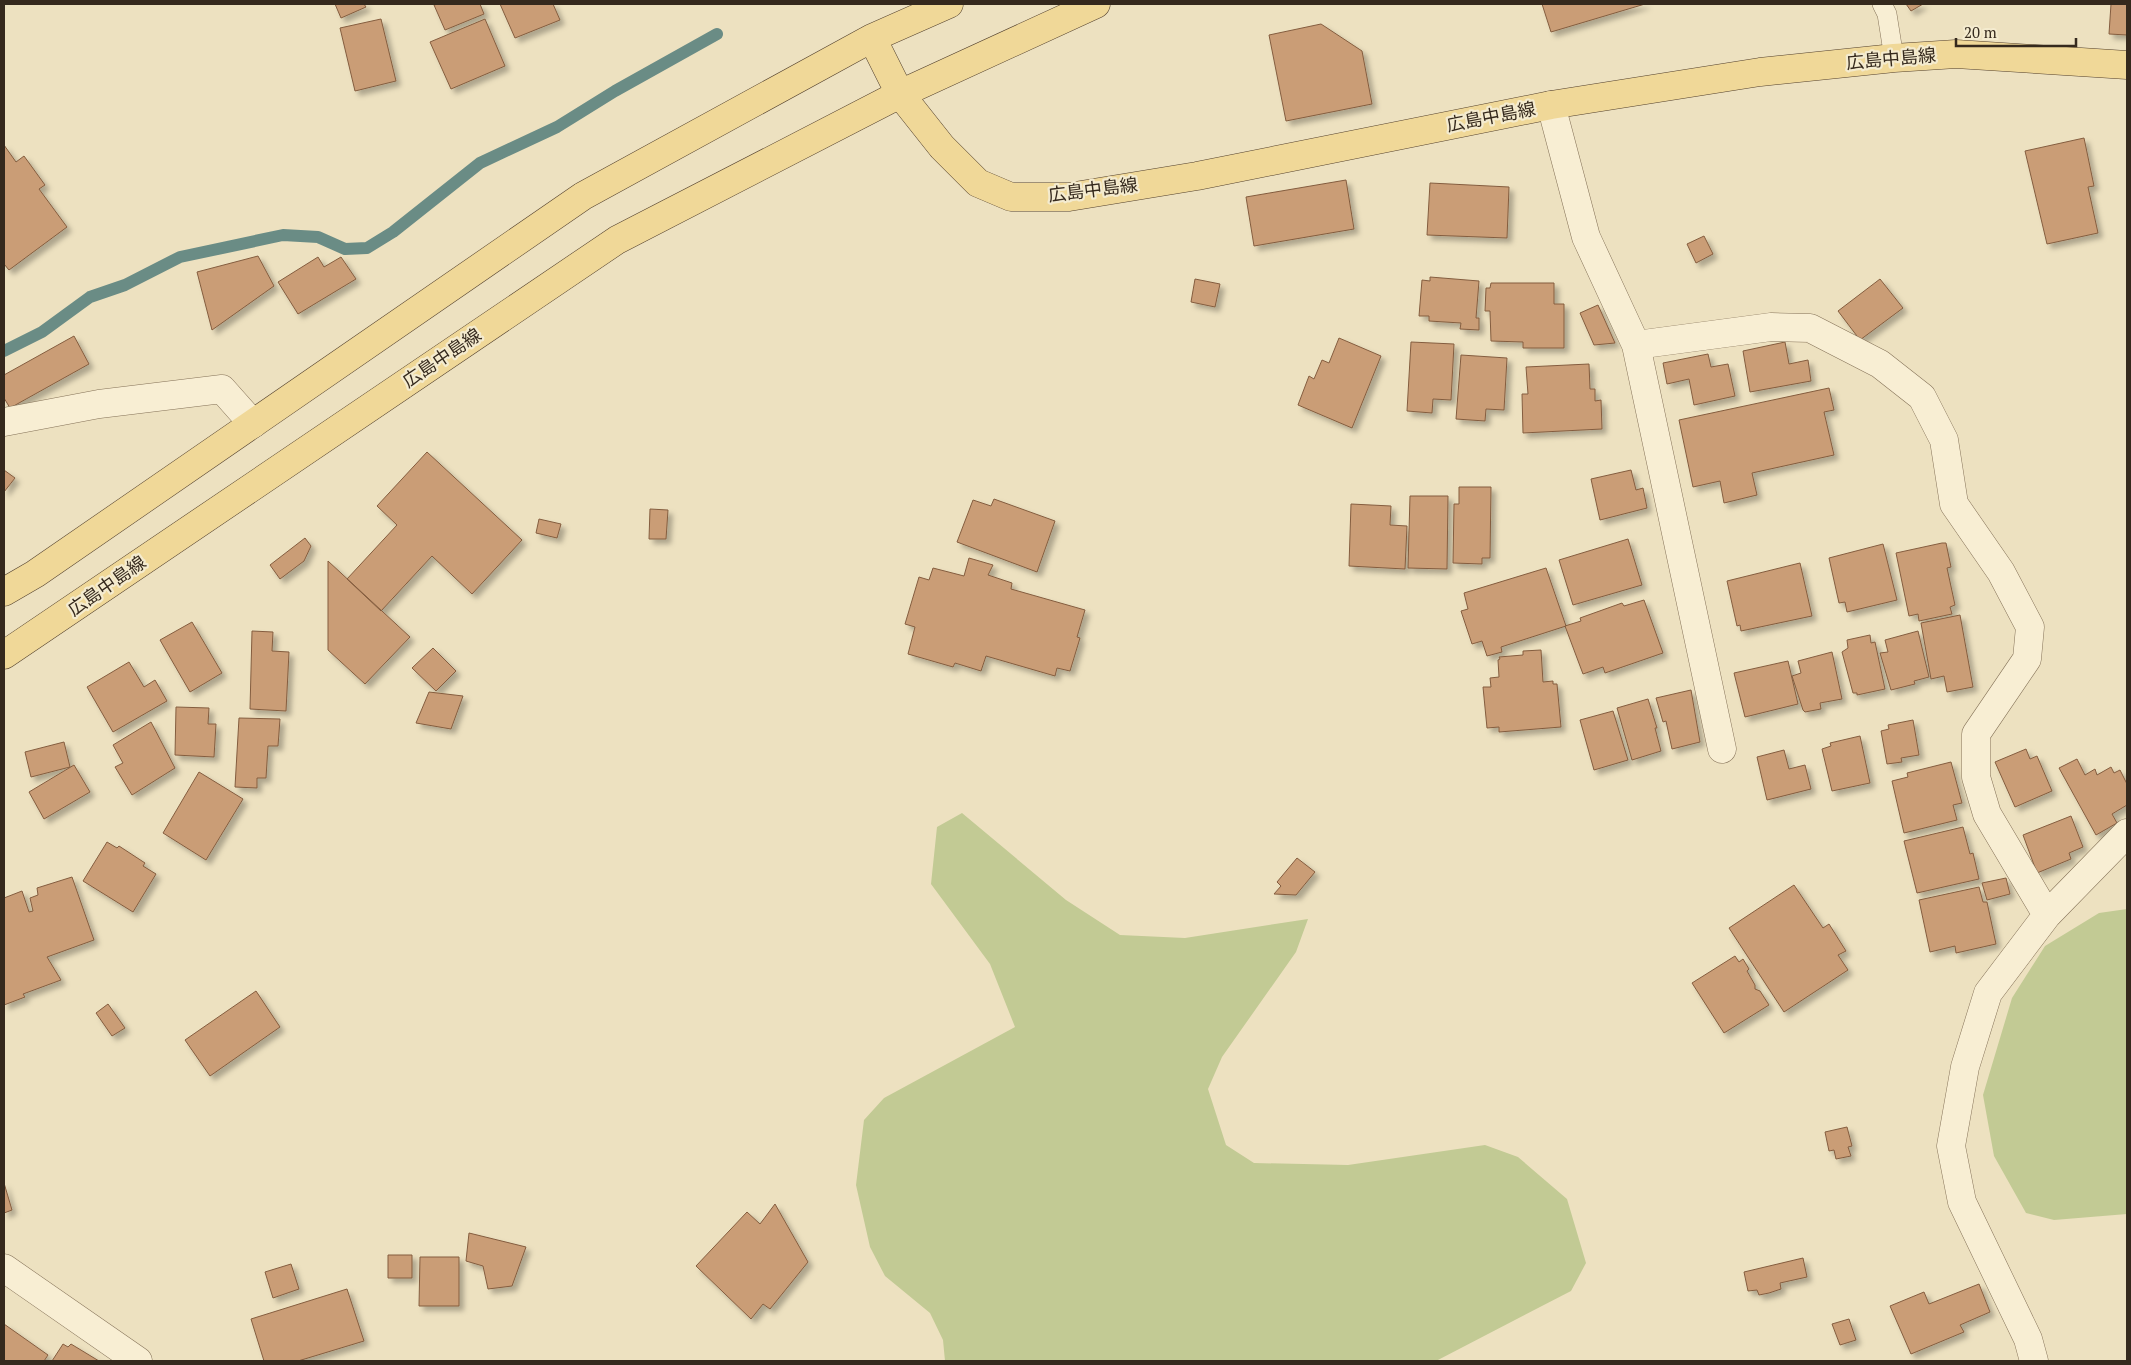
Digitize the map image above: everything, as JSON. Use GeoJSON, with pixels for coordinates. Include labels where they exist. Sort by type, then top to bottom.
{"type":"FeatureCollection","features":[{"type":"Feature","properties":{"kind":"main road"},"geometry":{"type":"LineString","coordinates":[[4,592],[35,574],[583,196],[872,38],[949,4]]}},
{"type":"Feature","properties":{"kind":"main road","name":"広島中島線"},"geometry":{"type":"LineString","coordinates":[[4,655],[617,240],[900,94],[1096,4]]}},
{"type":"Feature","properties":{"kind":"main road","name":"広島中島線"},"geometry":{"type":"LineString","coordinates":[[872,38],[900,94],[942,148],[978,183],[1011,197],[1069,197],[1197,176],[1550,106],[1760,72],[1894,58],[1956,54],[2127,65]]}},
{"type":"Feature","properties":{"kind":"street"},"geometry":{"type":"LineString","coordinates":[[1550,106],[1586,237],[1636,344],[1722,749]]}},
{"type":"Feature","properties":{"kind":"street"},"geometry":{"type":"LineString","coordinates":[[1636,344],[1771,327],[1810,328],[1880,364],[1922,397],[1944,440],[1954,504],[2001,572],[2030,627],[2027,659],[1976,734],[1976,777],[1987,814],[2047,915]]}},
{"type":"Feature","properties":{"kind":"street"},"geometry":{"type":"LineString","coordinates":[[4,422],[99,404],[222,390],[252,424]]}},
{"type":"Feature","properties":{"kind":"street"},"geometry":{"type":"LineString","coordinates":[[2034,1361],[2028,1339],[1962,1202],[1951,1146],[1965,1067],[1988,992],[2047,915],[2127,833]]}},
{"type":"Feature","properties":{"kind":"street"},"geometry":{"type":"LineString","coordinates":[[4,1268],[138,1361]]}},
{"type":"Feature","properties":{"kind":"lane"},"geometry":{"type":"LineString","coordinates":[[1882,4],[1887,14],[1894,58]]}},
{"type":"Feature","properties":{"kind":"green space"},"geometry":{"type":"Polygon","coordinates":[[[962,813],[1066,900],[1120,935],[1185,938],[1308,919],[1296,952],[1222,1057],[1208,1089],[1226,1145],[1254,1163],[1348,1165],[1485,1145],[1518,1157],[1567,1199],[1586,1263],[1571,1291],[1436,1361],[945,1361],[943,1340],[930,1313],[885,1276],[870,1247],[856,1185],[864,1120],[884,1098],[1015,1027],[990,964],[931,884],[937,827],[962,813]]]}},
{"type":"Feature","properties":{"kind":"green space"},"geometry":{"type":"Polygon","coordinates":[[[2127,909],[2127,1214],[2054,1220],[2026,1213],[1994,1156],[1983,1095],[2012,998],[2045,946],[2099,913],[2127,909]]]}},
{"type":"Feature","properties":{"kind":"building"},"geometry":{"type":"Polygon","coordinates":[[[335,4],[364,4],[366,7],[341,18],[335,4]]]}},
{"type":"Feature","properties":{"kind":"building"},"geometry":{"type":"Polygon","coordinates":[[[480,4],[484,14],[445,30],[434,5],[480,4]]]}},
{"type":"Feature","properties":{"kind":"building"},"geometry":{"type":"Polygon","coordinates":[[[500,4],[553,4],[560,20],[515,38],[500,4]]]}},
{"type":"Feature","properties":{"kind":"building"},"geometry":{"type":"Polygon","coordinates":[[[1542,4],[1645,4],[1551,32],[1542,4]]]}},
{"type":"Feature","properties":{"kind":"building"},"geometry":{"type":"Polygon","coordinates":[[[1906,4],[1923,4],[1911,11],[1906,4]]]}},
{"type":"Feature","properties":{"kind":"building"},"geometry":{"type":"Polygon","coordinates":[[[2111,4],[2127,4],[2127,35],[2109,34],[2111,4]]]}},
{"type":"Feature","properties":{"kind":"building"},"geometry":{"type":"Polygon","coordinates":[[[381,19],[396,81],[355,91],[340,28],[381,19]]]}},
{"type":"Feature","properties":{"kind":"building"},"geometry":{"type":"Polygon","coordinates":[[[485,19],[505,66],[451,89],[430,42],[485,19]]]}},
{"type":"Feature","properties":{"kind":"building"},"geometry":{"type":"Polygon","coordinates":[[[1321,24],[1362,51],[1372,104],[1286,121],[1269,35],[1321,24]]]}},
{"type":"Feature","properties":{"kind":"building"},"geometry":{"type":"Polygon","coordinates":[[[2084,138],[2094,186],[2088,187],[2098,233],[2047,244],[2025,151],[2084,138]]]}},
{"type":"Feature","properties":{"kind":"building"},"geometry":{"type":"Polygon","coordinates":[[[4,145],[16,162],[24,156],[45,185],[39,189],[67,227],[9,270],[4,264],[4,145]]]}},
{"type":"Feature","properties":{"kind":"building"},"geometry":{"type":"Polygon","coordinates":[[[1346,180],[1354,229],[1254,246],[1246,197],[1346,180]]]}},
{"type":"Feature","properties":{"kind":"building"},"geometry":{"type":"Polygon","coordinates":[[[1430,183],[1509,187],[1507,238],[1427,235],[1430,183]]]}},
{"type":"Feature","properties":{"kind":"building"},"geometry":{"type":"Polygon","coordinates":[[[1704,236],[1713,254],[1696,263],[1687,244],[1704,236]]]}},
{"type":"Feature","properties":{"kind":"building"},"geometry":{"type":"Polygon","coordinates":[[[258,256],[274,286],[212,330],[197,272],[258,256]]]}},
{"type":"Feature","properties":{"kind":"building"},"geometry":{"type":"Polygon","coordinates":[[[318,257],[324,267],[341,257],[356,279],[298,314],[278,282],[318,257]]]}},
{"type":"Feature","properties":{"kind":"building"},"geometry":{"type":"Polygon","coordinates":[[[1430,277],[1479,281],[1476,318],[1479,318],[1479,330],[1460,329],[1461,323],[1429,321],[1429,316],[1419,316],[1422,280],[1430,281],[1430,277]]]}},
{"type":"Feature","properties":{"kind":"building"},"geometry":{"type":"Polygon","coordinates":[[[1195,279],[1220,284],[1215,307],[1191,302],[1195,279]]]}},
{"type":"Feature","properties":{"kind":"building"},"geometry":{"type":"Polygon","coordinates":[[[1880,279],[1903,308],[1860,340],[1838,311],[1880,279]]]}},
{"type":"Feature","properties":{"kind":"building"},"geometry":{"type":"Polygon","coordinates":[[[1491,283],[1554,283],[1554,304],[1564,304],[1564,348],[1523,348],[1523,342],[1491,341],[1490,311],[1485,311],[1486,288],[1490,288],[1491,283]]]}},
{"type":"Feature","properties":{"kind":"building"},"geometry":{"type":"Polygon","coordinates":[[[1598,305],[1615,343],[1594,345],[1580,313],[1598,305]]]}},
{"type":"Feature","properties":{"kind":"building"},"geometry":{"type":"Polygon","coordinates":[[[74,336],[89,364],[10,408],[4,398],[4,375],[74,336]]]}},
{"type":"Feature","properties":{"kind":"building"},"geometry":{"type":"Polygon","coordinates":[[[1339,338],[1381,356],[1352,428],[1298,405],[1309,376],[1314,379],[1322,360],[1329,363],[1339,338]]]}},
{"type":"Feature","properties":{"kind":"building"},"geometry":{"type":"Polygon","coordinates":[[[1411,342],[1454,344],[1451,400],[1433,399],[1432,413],[1407,411],[1411,342]]]}},
{"type":"Feature","properties":{"kind":"building"},"geometry":{"type":"Polygon","coordinates":[[[1785,342],[1789,364],[1808,360],[1811,381],[1750,392],[1743,351],[1785,342]]]}},
{"type":"Feature","properties":{"kind":"building"},"geometry":{"type":"Polygon","coordinates":[[[1708,354],[1711,367],[1728,364],[1735,396],[1694,405],[1689,379],[1667,384],[1663,363],[1708,354]]]}},
{"type":"Feature","properties":{"kind":"building"},"geometry":{"type":"Polygon","coordinates":[[[1461,355],[1507,358],[1504,410],[1486,409],[1485,421],[1456,419],[1461,355]]]}},
{"type":"Feature","properties":{"kind":"building"},"geometry":{"type":"Polygon","coordinates":[[[1589,364],[1590,389],[1595,389],[1595,401],[1601,400],[1602,429],[1523,433],[1522,394],[1528,394],[1526,367],[1589,364]]]}},
{"type":"Feature","properties":{"kind":"building"},"geometry":{"type":"Polygon","coordinates":[[[1829,388],[1834,410],[1824,412],[1834,455],[1752,473],[1757,495],[1724,503],[1720,481],[1693,487],[1679,420],[1829,388]]]}},
{"type":"Feature","properties":{"kind":"building"},"geometry":{"type":"Polygon","coordinates":[[[427,452],[522,540],[472,594],[432,556],[381,611],[347,579],[397,525],[377,506],[427,452]]]}},
{"type":"Feature","properties":{"kind":"building"},"geometry":{"type":"Polygon","coordinates":[[[4,470],[15,478],[4,492],[4,470]]]}},
{"type":"Feature","properties":{"kind":"building"},"geometry":{"type":"Polygon","coordinates":[[[1631,470],[1636,490],[1643,488],[1647,508],[1600,520],[1591,479],[1631,470]]]}},
{"type":"Feature","properties":{"kind":"building"},"geometry":{"type":"Polygon","coordinates":[[[1459,487],[1491,487],[1490,558],[1482,558],[1482,564],[1453,563],[1454,504],[1459,504],[1459,487]]]}},
{"type":"Feature","properties":{"kind":"building"},"geometry":{"type":"Polygon","coordinates":[[[1410,496],[1448,496],[1447,569],[1408,568],[1410,496]]]}},
{"type":"Feature","properties":{"kind":"building"},"geometry":{"type":"Polygon","coordinates":[[[994,499],[1055,521],[1037,572],[957,542],[973,500],[991,506],[994,499]]]}},
{"type":"Feature","properties":{"kind":"building"},"geometry":{"type":"Polygon","coordinates":[[[1351,504],[1391,506],[1390,525],[1407,526],[1405,569],[1349,566],[1351,504]]]}},
{"type":"Feature","properties":{"kind":"building"},"geometry":{"type":"Polygon","coordinates":[[[650,509],[668,510],[666,539],[649,539],[650,509]]]}},
{"type":"Feature","properties":{"kind":"building"},"geometry":{"type":"Polygon","coordinates":[[[539,519],[561,524],[557,538],[536,533],[539,519]]]}},
{"type":"Feature","properties":{"kind":"building"},"geometry":{"type":"Polygon","coordinates":[[[305,538],[311,546],[304,561],[280,579],[270,565],[305,538]]]}},
{"type":"Feature","properties":{"kind":"building"},"geometry":{"type":"Polygon","coordinates":[[[1628,539],[1642,585],[1573,605],[1559,560],[1628,539]]]}},
{"type":"Feature","properties":{"kind":"building"},"geometry":{"type":"Polygon","coordinates":[[[1946,543],[1951,567],[1947,568],[1955,605],[1950,607],[1952,614],[1919,621],[1918,614],[1909,616],[1896,553],[1946,543]]]}},
{"type":"Feature","properties":{"kind":"building"},"geometry":{"type":"Polygon","coordinates":[[[1883,544],[1897,600],[1847,612],[1845,602],[1839,603],[1829,558],[1883,544]]]}},
{"type":"Feature","properties":{"kind":"building"},"geometry":{"type":"Polygon","coordinates":[[[969,558],[993,565],[988,575],[1012,583],[1011,589],[1085,610],[1077,637],[1080,638],[1070,671],[1057,668],[1055,676],[986,656],[981,671],[955,663],[953,667],[908,654],[915,627],[905,624],[919,577],[929,580],[933,568],[964,576],[969,558]]]}},
{"type":"Feature","properties":{"kind":"building"},"geometry":{"type":"Polygon","coordinates":[[[328,561],[410,637],[365,684],[328,650],[328,561]]]}},
{"type":"Feature","properties":{"kind":"building"},"geometry":{"type":"Polygon","coordinates":[[[1800,563],[1812,616],[1741,631],[1740,625],[1737,626],[1727,581],[1800,563]]]}},
{"type":"Feature","properties":{"kind":"building"},"geometry":{"type":"Polygon","coordinates":[[[1546,568],[1566,626],[1501,647],[1502,652],[1487,656],[1482,641],[1472,644],[1461,611],[1468,609],[1464,593],[1546,568]]]}},
{"type":"Feature","properties":{"kind":"building"},"geometry":{"type":"Polygon","coordinates":[[[1644,600],[1663,653],[1605,673],[1603,667],[1583,674],[1565,626],[1581,621],[1580,618],[1622,603],[1624,606],[1644,600]]]}},
{"type":"Feature","properties":{"kind":"building"},"geometry":{"type":"Polygon","coordinates":[[[1960,615],[1973,687],[1947,692],[1944,676],[1931,679],[1921,623],[1960,615]]]}},
{"type":"Feature","properties":{"kind":"building"},"geometry":{"type":"Polygon","coordinates":[[[192,622],[222,673],[190,692],[160,640],[192,622]]]}},
{"type":"Feature","properties":{"kind":"building"},"geometry":{"type":"Polygon","coordinates":[[[252,631],[273,632],[272,651],[289,652],[286,711],[250,709],[252,631]]]}},
{"type":"Feature","properties":{"kind":"building"},"geometry":{"type":"Polygon","coordinates":[[[1918,631],[1929,677],[1914,681],[1915,684],[1891,690],[1880,653],[1888,652],[1885,640],[1918,631]]]}},
{"type":"Feature","properties":{"kind":"building"},"geometry":{"type":"Polygon","coordinates":[[[1870,635],[1871,643],[1875,642],[1885,689],[1857,695],[1857,693],[1853,693],[1842,652],[1848,648],[1847,640],[1870,635]]]}},
{"type":"Feature","properties":{"kind":"building"},"geometry":{"type":"Polygon","coordinates":[[[433,648],[456,671],[436,691],[412,668],[433,648]]]}},
{"type":"Feature","properties":{"kind":"building"},"geometry":{"type":"Polygon","coordinates":[[[1541,650],[1543,682],[1553,681],[1553,684],[1557,684],[1561,727],[1499,732],[1499,727],[1487,728],[1483,687],[1491,687],[1490,678],[1499,677],[1499,657],[1523,655],[1523,651],[1541,650]]]}},
{"type":"Feature","properties":{"kind":"building"},"geometry":{"type":"Polygon","coordinates":[[[1832,652],[1842,699],[1820,703],[1821,709],[1805,712],[1792,676],[1801,673],[1798,661],[1832,652]]]}},
{"type":"Feature","properties":{"kind":"building"},"geometry":{"type":"Polygon","coordinates":[[[1788,661],[1798,704],[1745,717],[1734,673],[1788,661]]]}},
{"type":"Feature","properties":{"kind":"building"},"geometry":{"type":"Polygon","coordinates":[[[129,662],[144,687],[155,680],[167,701],[113,732],[87,687],[129,662]]]}},
{"type":"Feature","properties":{"kind":"building"},"geometry":{"type":"Polygon","coordinates":[[[1691,690],[1700,742],[1672,749],[1666,721],[1663,722],[1656,698],[1691,690]]]}},
{"type":"Feature","properties":{"kind":"building"},"geometry":{"type":"Polygon","coordinates":[[[429,692],[463,696],[451,729],[416,723],[429,692]]]}},
{"type":"Feature","properties":{"kind":"building"},"geometry":{"type":"Polygon","coordinates":[[[1648,699],[1657,728],[1655,728],[1661,751],[1632,760],[1617,708],[1648,699]]]}},
{"type":"Feature","properties":{"kind":"building"},"geometry":{"type":"Polygon","coordinates":[[[176,707],[209,708],[208,724],[216,724],[214,757],[175,755],[176,707]]]}},
{"type":"Feature","properties":{"kind":"building"},"geometry":{"type":"Polygon","coordinates":[[[1613,711],[1628,760],[1594,770],[1580,720],[1613,711]]]}},
{"type":"Feature","properties":{"kind":"building"},"geometry":{"type":"Polygon","coordinates":[[[239,718],[280,719],[278,746],[268,746],[266,778],[257,778],[257,788],[235,787],[239,718]]]}},
{"type":"Feature","properties":{"kind":"building"},"geometry":{"type":"Polygon","coordinates":[[[1913,720],[1919,755],[1901,758],[1902,762],[1887,764],[1881,731],[1889,729],[1888,725],[1913,720]]]}},
{"type":"Feature","properties":{"kind":"building"},"geometry":{"type":"Polygon","coordinates":[[[151,722],[175,768],[132,795],[115,767],[123,763],[113,745],[151,722]]]}},
{"type":"Feature","properties":{"kind":"building"},"geometry":{"type":"Polygon","coordinates":[[[1860,736],[1870,783],[1832,791],[1822,749],[1831,746],[1830,743],[1860,736]]]}},
{"type":"Feature","properties":{"kind":"building"},"geometry":{"type":"Polygon","coordinates":[[[64,742],[70,767],[31,777],[25,752],[64,742]]]}},
{"type":"Feature","properties":{"kind":"building"},"geometry":{"type":"Polygon","coordinates":[[[2026,749],[2030,759],[2037,756],[2052,791],[2015,807],[1995,762],[2026,749]]]}},
{"type":"Feature","properties":{"kind":"building"},"geometry":{"type":"Polygon","coordinates":[[[1784,750],[1789,769],[1805,765],[1811,789],[1767,800],[1757,757],[1784,750]]]}},
{"type":"Feature","properties":{"kind":"building"},"geometry":{"type":"Polygon","coordinates":[[[2077,759],[2085,775],[2095,769],[2097,775],[2111,767],[2114,773],[2120,770],[2127,784],[2127,805],[2112,814],[2117,823],[2096,835],[2059,768],[2077,759]]]}},
{"type":"Feature","properties":{"kind":"building"},"geometry":{"type":"Polygon","coordinates":[[[1951,762],[1962,803],[1953,805],[1957,820],[1904,833],[1892,781],[1908,777],[1907,773],[1951,762]]]}},
{"type":"Feature","properties":{"kind":"building"},"geometry":{"type":"Polygon","coordinates":[[[74,765],[90,792],[44,819],[29,792],[74,765]]]}},
{"type":"Feature","properties":{"kind":"building"},"geometry":{"type":"Polygon","coordinates":[[[199,772],[243,799],[206,860],[163,833],[199,772]]]}},
{"type":"Feature","properties":{"kind":"building"},"geometry":{"type":"Polygon","coordinates":[[[2071,816],[2083,847],[2069,853],[2071,859],[2037,873],[2023,835],[2071,816]]]}},
{"type":"Feature","properties":{"kind":"building"},"geometry":{"type":"Polygon","coordinates":[[[1963,827],[1970,854],[1973,853],[1979,879],[1917,893],[1904,841],[1963,827]]]}},
{"type":"Feature","properties":{"kind":"building"},"geometry":{"type":"Polygon","coordinates":[[[107,842],[117,848],[119,846],[145,863],[143,866],[156,874],[133,912],[83,881],[107,842]]]}},
{"type":"Feature","properties":{"kind":"building"},"geometry":{"type":"Polygon","coordinates":[[[1297,858],[1315,872],[1296,895],[1274,894],[1281,886],[1277,882],[1297,858]]]}},
{"type":"Feature","properties":{"kind":"building"},"geometry":{"type":"Polygon","coordinates":[[[72,877],[94,940],[47,957],[61,980],[23,994],[25,997],[4,1005],[4,898],[22,891],[29,912],[33,911],[30,898],[38,895],[37,888],[72,877]]]}},
{"type":"Feature","properties":{"kind":"building"},"geometry":{"type":"Polygon","coordinates":[[[2006,878],[2010,894],[1987,900],[1982,883],[2006,878]]]}},
{"type":"Feature","properties":{"kind":"building"},"geometry":{"type":"Polygon","coordinates":[[[1794,885],[1823,928],[1829,924],[1846,951],[1838,955],[1848,970],[1784,1012],[1729,928],[1794,885]]]}},
{"type":"Feature","properties":{"kind":"building"},"geometry":{"type":"Polygon","coordinates":[[[1979,887],[1983,902],[1987,902],[1996,944],[1956,953],[1955,946],[1930,952],[1919,900],[1979,887]]]}},
{"type":"Feature","properties":{"kind":"building"},"geometry":{"type":"Polygon","coordinates":[[[1735,956],[1739,962],[1743,959],[1749,969],[1747,971],[1755,985],[1755,989],[1760,991],[1769,1005],[1724,1033],[1692,983],[1735,956]]]}},
{"type":"Feature","properties":{"kind":"building"},"geometry":{"type":"Polygon","coordinates":[[[256,991],[280,1027],[210,1076],[185,1040],[256,991]]]}},
{"type":"Feature","properties":{"kind":"building"},"geometry":{"type":"Polygon","coordinates":[[[108,1004],[125,1028],[112,1036],[96,1013],[108,1004]]]}},
{"type":"Feature","properties":{"kind":"building"},"geometry":{"type":"Polygon","coordinates":[[[1847,1127],[1852,1146],[1848,1147],[1851,1156],[1836,1159],[1834,1150],[1829,1151],[1825,1132],[1847,1127]]]}},
{"type":"Feature","properties":{"kind":"building"},"geometry":{"type":"Polygon","coordinates":[[[4,1183],[12,1210],[4,1213],[4,1183]]]}},
{"type":"Feature","properties":{"kind":"building"},"geometry":{"type":"Polygon","coordinates":[[[775,1204],[808,1262],[770,1309],[763,1304],[751,1319],[696,1266],[747,1212],[760,1224],[775,1204]]]}},
{"type":"Feature","properties":{"kind":"building"},"geometry":{"type":"Polygon","coordinates":[[[469,1233],[526,1247],[512,1286],[488,1289],[483,1266],[466,1261],[469,1233]]]}},
{"type":"Feature","properties":{"kind":"building"},"geometry":{"type":"Polygon","coordinates":[[[388,1255],[412,1255],[412,1278],[388,1278],[388,1255]]]}},
{"type":"Feature","properties":{"kind":"building"},"geometry":{"type":"Polygon","coordinates":[[[420,1257],[459,1257],[459,1306],[419,1306],[420,1257]]]}},
{"type":"Feature","properties":{"kind":"building"},"geometry":{"type":"Polygon","coordinates":[[[1803,1258],[1807,1277],[1780,1283],[1781,1289],[1769,1293],[1759,1295],[1757,1290],[1748,1291],[1744,1272],[1803,1258]]]}},
{"type":"Feature","properties":{"kind":"building"},"geometry":{"type":"Polygon","coordinates":[[[291,1264],[299,1289],[273,1298],[265,1272],[291,1264]]]}},
{"type":"Feature","properties":{"kind":"building"},"geometry":{"type":"Polygon","coordinates":[[[1979,1284],[1990,1312],[1960,1325],[1964,1332],[1911,1354],[1890,1306],[1924,1292],[1929,1304],[1979,1284]]]}},
{"type":"Feature","properties":{"kind":"building"},"geometry":{"type":"Polygon","coordinates":[[[347,1289],[364,1341],[298,1361],[264,1361],[251,1319],[347,1289]]]}},
{"type":"Feature","properties":{"kind":"building"},"geometry":{"type":"Polygon","coordinates":[[[1849,1319],[1856,1340],[1840,1345],[1832,1324],[1849,1319]]]}},
{"type":"Feature","properties":{"kind":"building"},"geometry":{"type":"Polygon","coordinates":[[[4,1324],[48,1355],[44,1361],[4,1361],[4,1324]]]}},
{"type":"Feature","properties":{"kind":"building"},"geometry":{"type":"Polygon","coordinates":[[[63,1344],[68,1347],[71,1344],[99,1361],[52,1361],[63,1344]]]}},
{"type":"Feature","properties":{"kind":"waterway"},"geometry":{"type":"LineString","coordinates":[[4,351],[42,332],[90,297],[125,285],[180,257],[283,235],[318,237],[345,249],[367,248],[393,232],[480,163],[557,127],[615,91],[717,34]]}}]}
